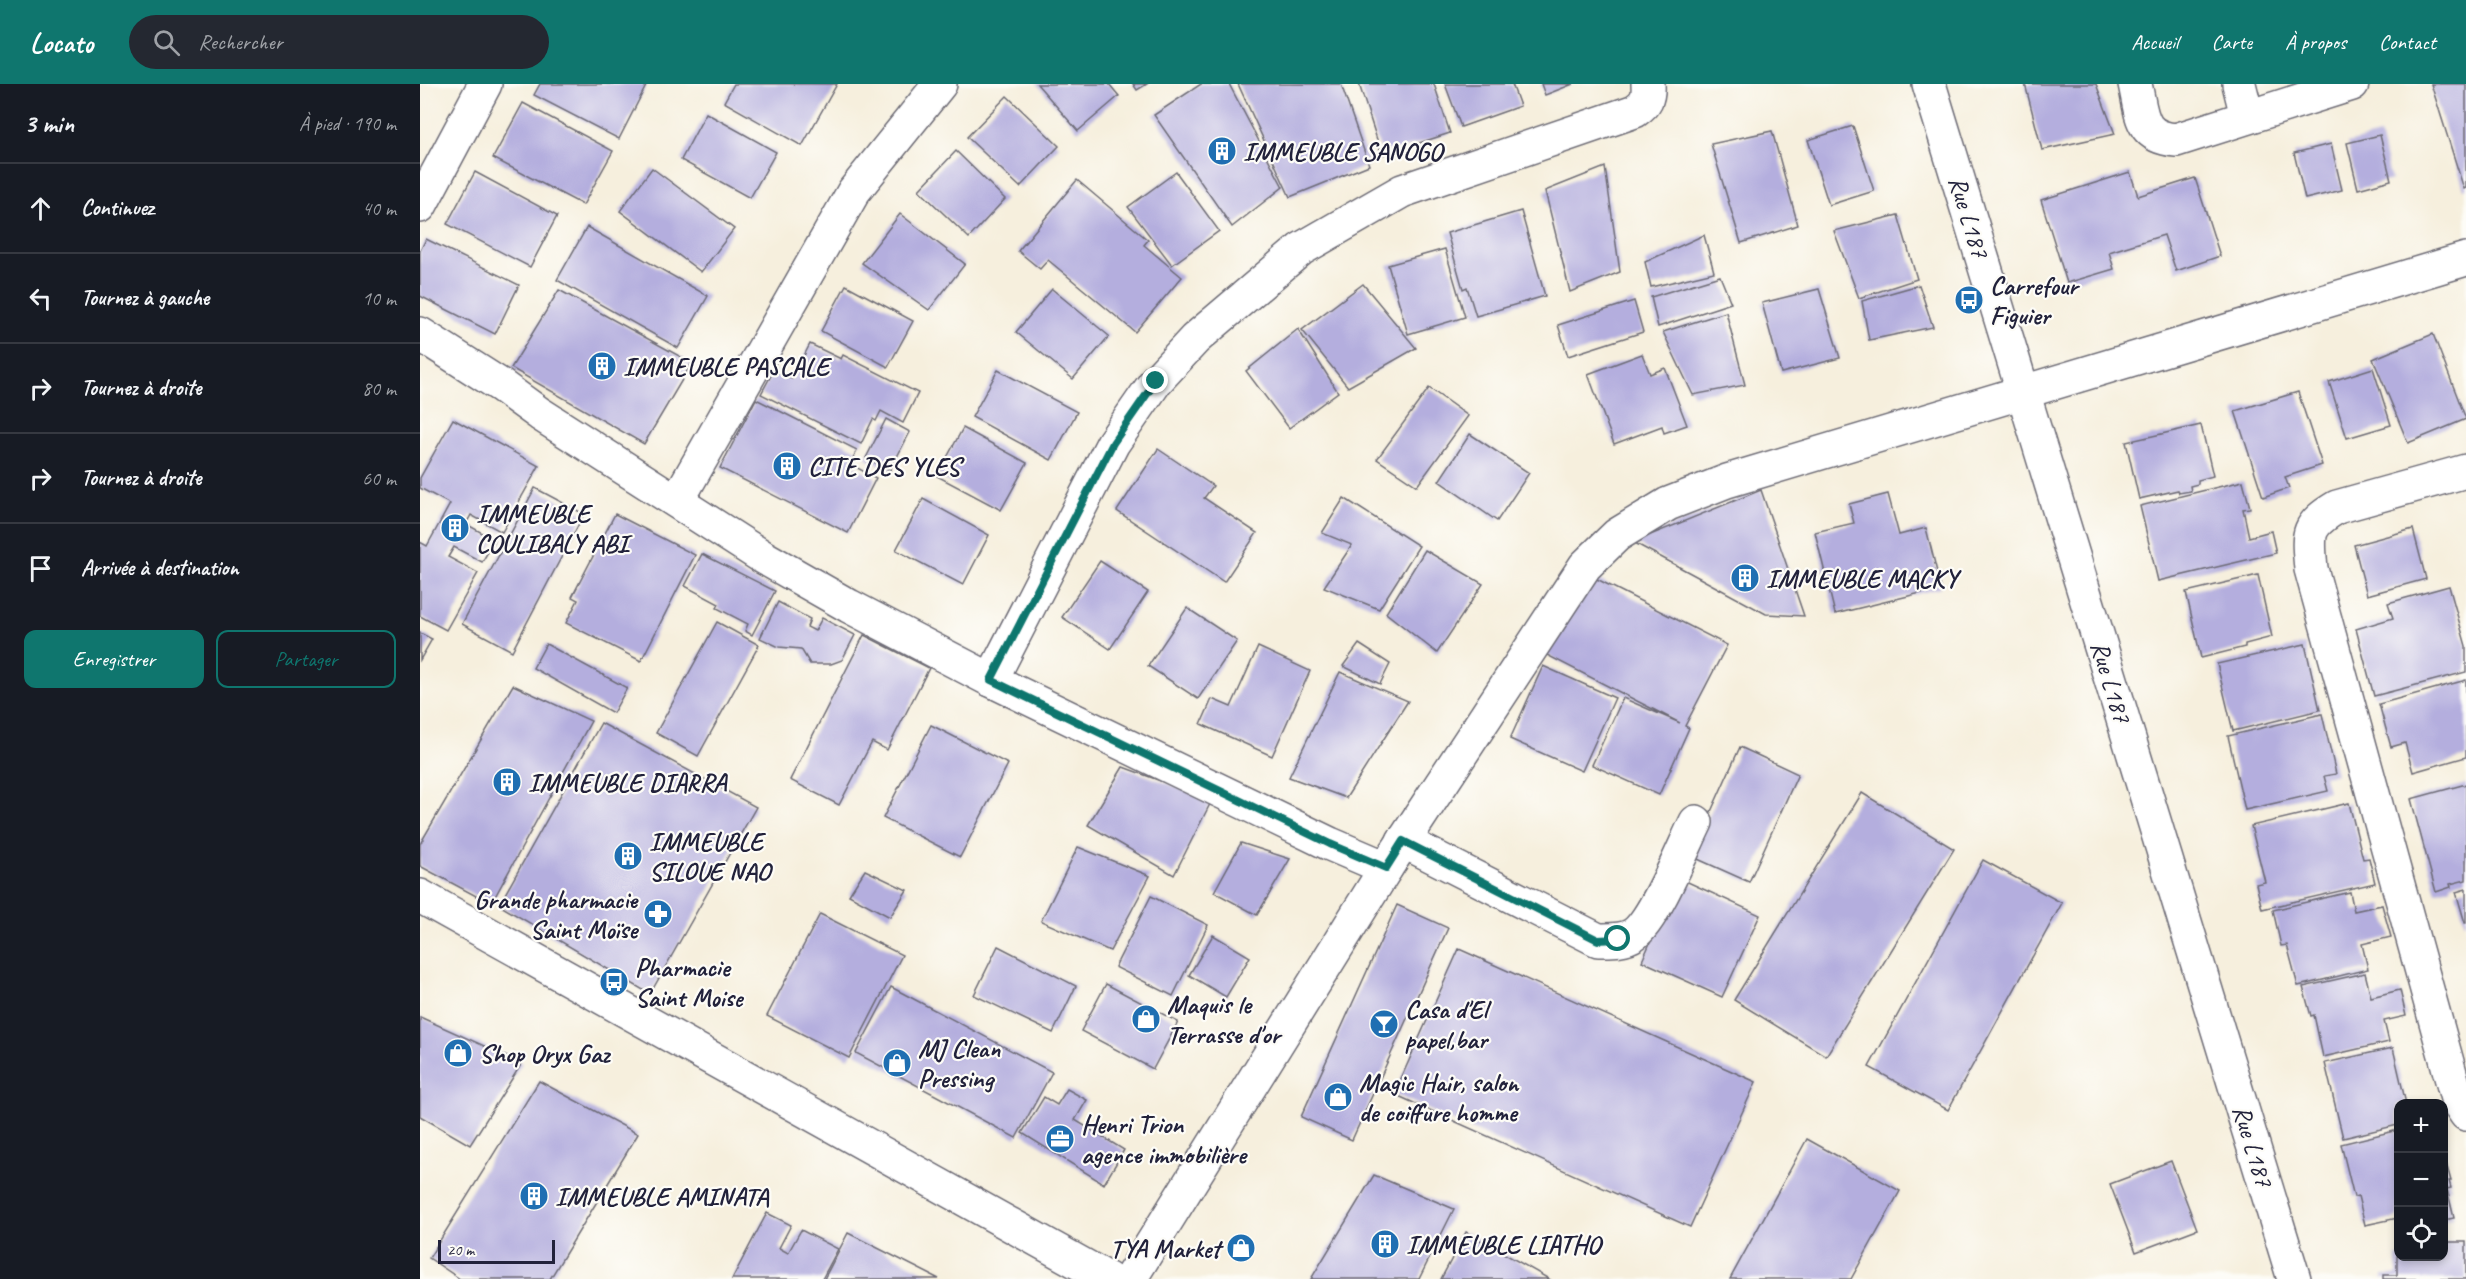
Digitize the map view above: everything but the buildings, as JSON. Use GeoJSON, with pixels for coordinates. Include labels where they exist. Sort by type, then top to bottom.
{"type":"FeatureCollection","features":[{"type":"Feature","properties":{"kind":"street"},"geometry":{"type":"LineString","coordinates":[[420,206],[485,84]]}},
{"type":"Feature","properties":{"kind":"street"},"geometry":{"type":"LineString","coordinates":[[677,501],[854,191],[940,84]]}},
{"type":"Feature","properties":{"kind":"street"},"geometry":{"type":"LineString","coordinates":[[991,680],[1113,443],[1156,381],[1195,339],[1301,249],[1402,191],[1635,111],[1645,104],[1649,95],[1648,84]]}},
{"type":"Feature","properties":{"kind":"street","name":"Rue L187"},"geometry":{"type":"LineString","coordinates":[[1929,84],[2294,1279]]}},
{"type":"Feature","properties":{"kind":"street"},"geometry":{"type":"LineString","coordinates":[[2135,84],[2145,128],[2154,136],[2176,140],[2352,84]]}},
{"type":"Feature","properties":{"kind":"street"},"geometry":{"type":"LineString","coordinates":[[2239,84],[2247,116]]}},
{"type":"Feature","properties":{"kind":"street"},"geometry":{"type":"LineString","coordinates":[[1130,1279],[1403,841],[1585,566],[1617,535],[1668,504],[1727,481],[2466,259]]}},
{"type":"Feature","properties":{"kind":"street"},"geometry":{"type":"LineString","coordinates":[[420,334],[763,557],[849,606],[991,680],[1330,844],[1386,868]]}},
{"type":"Feature","properties":{"kind":"street"},"geometry":{"type":"LineString","coordinates":[[2466,471],[2337,507],[2320,517],[2310,531],[2309,544],[2311,569],[2458,1102],[2466,1114]]}},
{"type":"Feature","properties":{"kind":"street"},"geometry":{"type":"LineString","coordinates":[[1403,841],[1598,940],[1618,939],[1632,936],[1647,923],[1696,822]]}},
{"type":"Feature","properties":{"kind":"street"},"geometry":{"type":"LineString","coordinates":[[420,896],[1108,1279]]}},
{"type":"Feature","properties":{"kind":"place","name":"IMMEUBLE SANOGO"},"geometry":{"type":"Point","coordinates":[1222,151]}},
{"type":"Feature","properties":{"kind":"place","name":"Carrefour Figuier"},"geometry":{"type":"Point","coordinates":[1969,300]}},
{"type":"Feature","properties":{"kind":"place","name":"IMMEUBLE PASCALE"},"geometry":{"type":"Point","coordinates":[602,366]}},
{"type":"Feature","properties":{"kind":"place","name":"CITE DES YLES"},"geometry":{"type":"Point","coordinates":[787,466]}},
{"type":"Feature","properties":{"kind":"place","name":"IMMEUBLE COULIBALY ABI"},"geometry":{"type":"Point","coordinates":[455,528]}},
{"type":"Feature","properties":{"kind":"place","name":"IMMEUBLE MACKY"},"geometry":{"type":"Point","coordinates":[1745,578]}},
{"type":"Feature","properties":{"kind":"place","name":"IMMEUBLE DIARRA"},"geometry":{"type":"Point","coordinates":[507,782]}},
{"type":"Feature","properties":{"kind":"place","name":"IMMEUBLE SILOUE NAO"},"geometry":{"type":"Point","coordinates":[628,856]}},
{"type":"Feature","properties":{"kind":"place","name":"Grande pharmacie Saint Moïse"},"geometry":{"type":"Point","coordinates":[658,914]}},
{"type":"Feature","properties":{"kind":"place","name":"Pharmacie Saint Moise"},"geometry":{"type":"Point","coordinates":[614,982]}},
{"type":"Feature","properties":{"kind":"place","name":"Maquis le Terrasse d'or"},"geometry":{"type":"Point","coordinates":[1146,1019]}},
{"type":"Feature","properties":{"kind":"place","name":"Casa d'El papel,bar"},"geometry":{"type":"Point","coordinates":[1384,1024]}},
{"type":"Feature","properties":{"kind":"place","name":"Shop Oryx Gaz"},"geometry":{"type":"Point","coordinates":[458,1053]}},
{"type":"Feature","properties":{"kind":"place","name":"MJ Clean Pressing"},"geometry":{"type":"Point","coordinates":[897,1063]}},
{"type":"Feature","properties":{"kind":"place","name":"Magic Hair, salon de coiffure homme"},"geometry":{"type":"Point","coordinates":[1338,1097]}},
{"type":"Feature","properties":{"kind":"place","name":"Henri Trion agence immobilière"},"geometry":{"type":"Point","coordinates":[1060,1139]}},
{"type":"Feature","properties":{"kind":"place","name":"IMMEUBLE AMINATA"},"geometry":{"type":"Point","coordinates":[534,1196]}},
{"type":"Feature","properties":{"kind":"place","name":"IMMEUBLE LIATHO"},"geometry":{"type":"Point","coordinates":[1385,1244]}},
{"type":"Feature","properties":{"kind":"place","name":"TYA Market"},"geometry":{"type":"Point","coordinates":[1241,1248]}},
{"type":"Feature","properties":{"kind":"route"},"geometry":{"type":"LineString","coordinates":[[1156,381],[1113,443],[991,680],[1330,844],[1386,868],[1403,841],[1598,940],[1618,939]]}}]}
